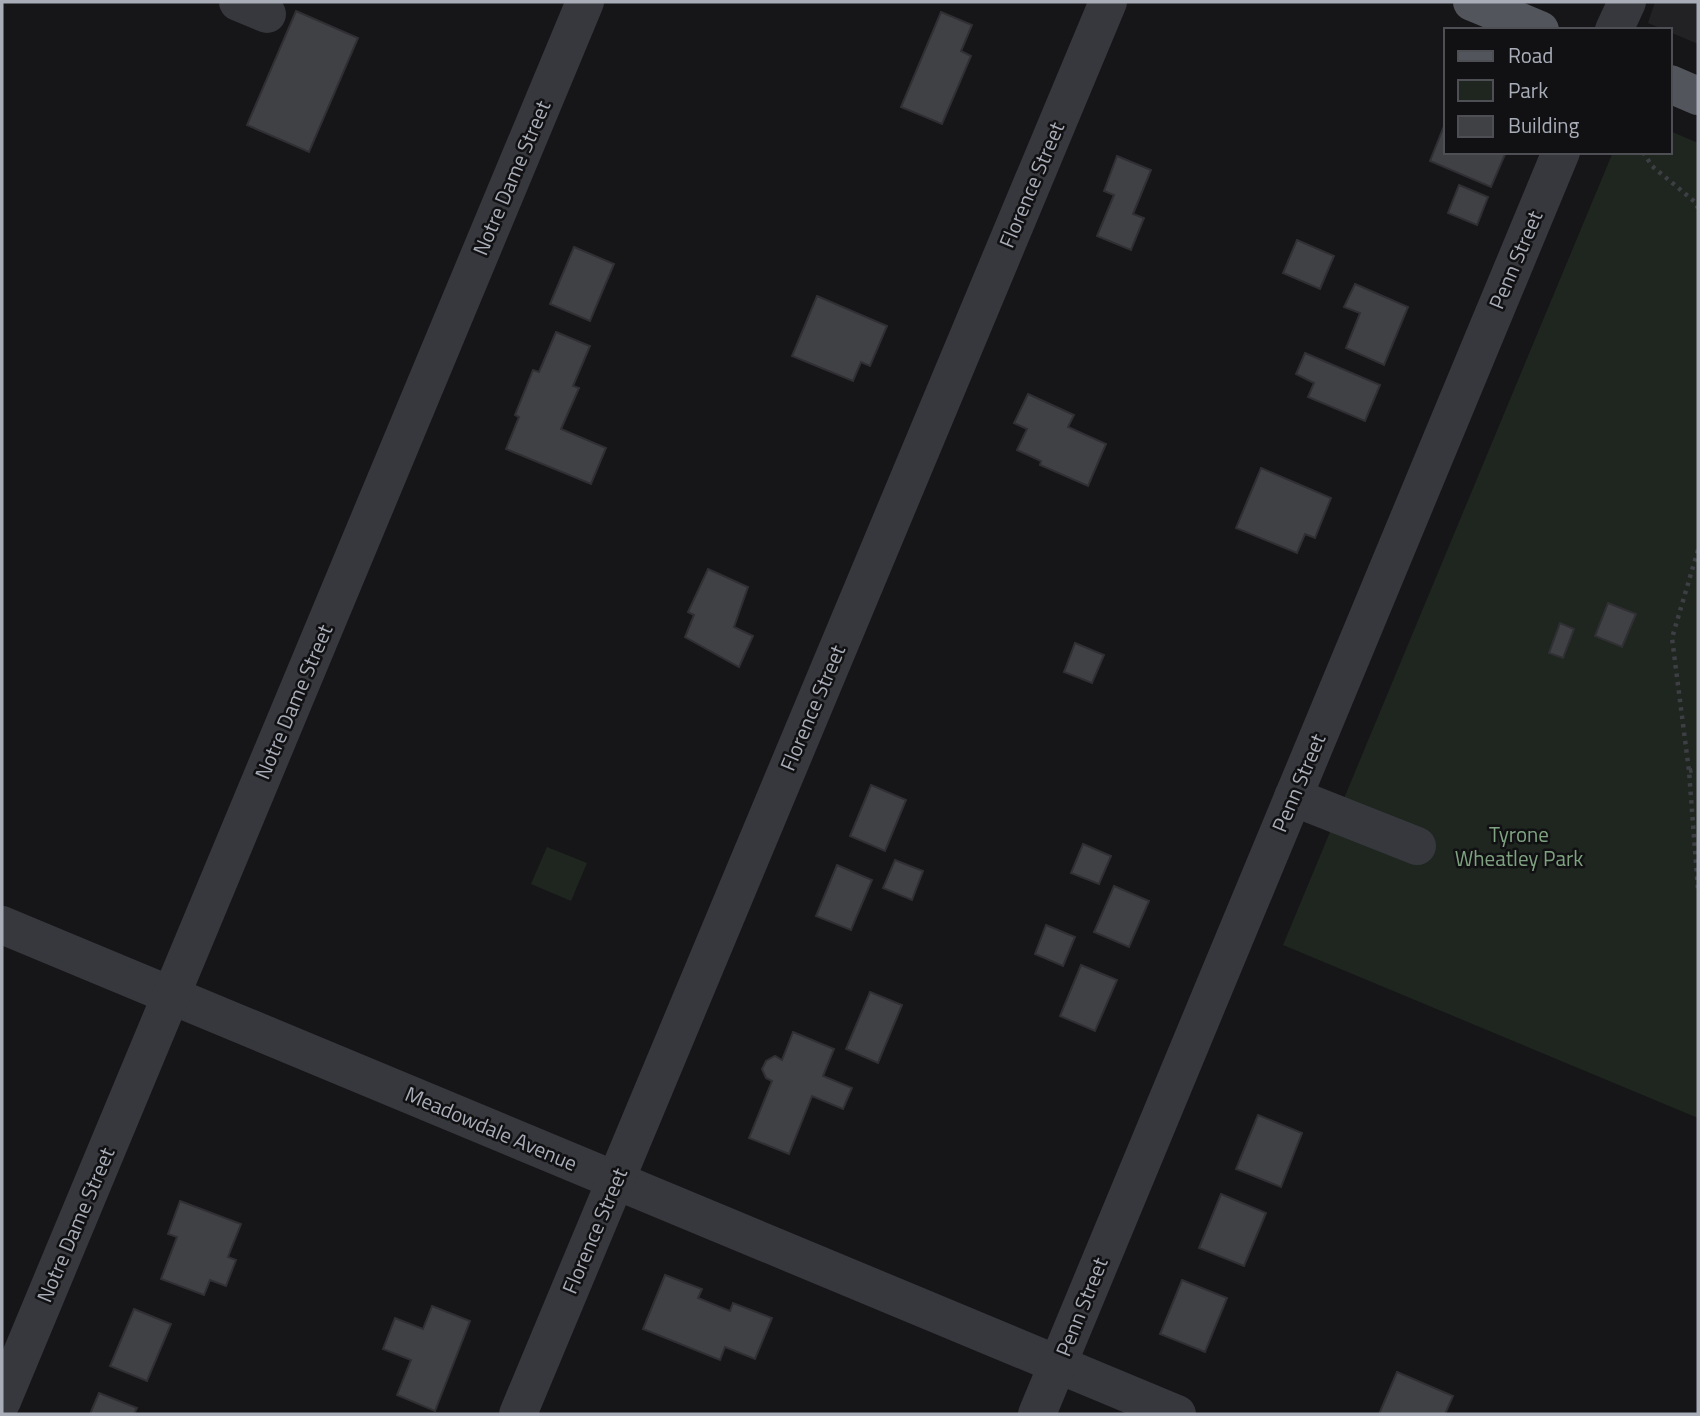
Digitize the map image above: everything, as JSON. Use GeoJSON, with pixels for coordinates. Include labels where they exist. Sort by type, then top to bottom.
{"type":"FeatureCollection","features":[{"type":"Feature","properties":{"kind":"main road"},"geometry":{"type":"LineString","coordinates":[[1472,2],[1535,28]]}},
{"type":"Feature","properties":{"kind":"main road"},"geometry":{"type":"LineString","coordinates":[[1672,85],[1698,96]]}},
{"type":"Feature","properties":{"kind":"street","name":"Notre Dame Street"},"geometry":{"type":"LineString","coordinates":[[2,1401],[585,2]]}},
{"type":"Feature","properties":{"kind":"street","name":"Florence Street"},"geometry":{"type":"LineString","coordinates":[[518,1414],[1108,2]]}},
{"type":"Feature","properties":{"kind":"street"},"geometry":{"type":"LineString","coordinates":[[1615,28],[1627,2]]}},
{"type":"Feature","properties":{"kind":"street","name":"Penn Street"},"geometry":{"type":"LineString","coordinates":[[1037,1414],[1560,154]]}},
{"type":"Feature","properties":{"kind":"street"},"geometry":{"type":"LineString","coordinates":[[1293,797],[1417,846]]}},
{"type":"Feature","properties":{"kind":"street","name":"Meadowdale Avenue"},"geometry":{"type":"LineString","coordinates":[[2,925],[1177,1414]]}},
{"type":"Feature","properties":{"kind":"path"},"geometry":{"type":"LineString","coordinates":[[1644,154],[1652,166],[1695,202],[1698,208]]}},
{"type":"Feature","properties":{"kind":"path"},"geometry":{"type":"LineString","coordinates":[[1698,550],[1672,638],[1689,771],[1698,890]]}},
{"type":"Feature","properties":{"kind":"path"},"geometry":{"type":"LineString","coordinates":[[1689,771],[1698,769]]}},
{"type":"Feature","properties":{"kind":"shaded area"},"geometry":{"type":"Polygon","coordinates":[[[1655,2],[1698,2],[1698,44],[1672,33],[1672,28],[1660,28],[1648,23],[1655,2]]]}},
{"type":"Feature","properties":{"kind":"green space","name":"Tyrone Wheatley Park"},"geometry":{"type":"Polygon","coordinates":[[[1672,132],[1698,143],[1698,1118],[1283,945],[1612,154],[1672,154],[1672,132]]]}},
{"type":"Feature","properties":{"kind":"green space"},"geometry":{"type":"Polygon","coordinates":[[[547,847],[587,863],[571,901],[531,884],[547,847]]]}},
{"type":"Feature","properties":{"kind":"building"},"geometry":{"type":"Polygon","coordinates":[[[296,11],[358,38],[309,152],[247,125],[296,11]]]}},
{"type":"Feature","properties":{"kind":"building"},"geometry":{"type":"Polygon","coordinates":[[[941,12],[972,25],[961,51],[971,56],[942,124],[901,107],[941,12]]]}},
{"type":"Feature","properties":{"kind":"building"},"geometry":{"type":"Polygon","coordinates":[[[1444,126],[1444,154],[1505,154],[1491,187],[1430,161],[1444,126]]]}},
{"type":"Feature","properties":{"kind":"building"},"geometry":{"type":"Polygon","coordinates":[[[1117,156],[1151,170],[1133,214],[1144,218],[1131,250],[1097,236],[1114,195],[1104,191],[1117,156]]]}},
{"type":"Feature","properties":{"kind":"building"},"geometry":{"type":"Polygon","coordinates":[[[1459,185],[1488,197],[1477,225],[1448,213],[1459,185]]]}},
{"type":"Feature","properties":{"kind":"building"},"geometry":{"type":"Polygon","coordinates":[[[1297,240],[1334,256],[1320,289],[1283,273],[1297,240]]]}},
{"type":"Feature","properties":{"kind":"building"},"geometry":{"type":"Polygon","coordinates":[[[574,247],[614,264],[590,321],[550,304],[574,247]]]}},
{"type":"Feature","properties":{"kind":"building"},"geometry":{"type":"Polygon","coordinates":[[[1355,284],[1408,307],[1384,365],[1346,348],[1360,313],[1344,307],[1355,284]]]}},
{"type":"Feature","properties":{"kind":"building"},"geometry":{"type":"Polygon","coordinates":[[[817,296],[887,326],[870,366],[861,362],[853,381],[792,356],[817,296]]]}},
{"type":"Feature","properties":{"kind":"building"},"geometry":{"type":"Polygon","coordinates":[[[556,332],[590,346],[573,386],[579,388],[561,429],[606,448],[591,484],[506,449],[519,417],[515,415],[533,370],[539,372],[556,332]]]}},
{"type":"Feature","properties":{"kind":"building"},"geometry":{"type":"Polygon","coordinates":[[[1305,353],[1380,385],[1365,421],[1308,397],[1314,383],[1296,374],[1305,353]]]}},
{"type":"Feature","properties":{"kind":"building"},"geometry":{"type":"Polygon","coordinates":[[[1028,394],[1074,415],[1068,427],[1106,444],[1088,486],[1040,465],[1041,461],[1017,450],[1027,429],[1014,423],[1028,394]]]}},
{"type":"Feature","properties":{"kind":"building"},"geometry":{"type":"Polygon","coordinates":[[[1261,468],[1331,498],[1315,538],[1305,534],[1297,553],[1236,528],[1261,468]]]}},
{"type":"Feature","properties":{"kind":"building"},"geometry":{"type":"Polygon","coordinates":[[[708,569],[748,587],[734,627],[753,636],[739,667],[685,637],[694,615],[688,612],[708,569]]]}},
{"type":"Feature","properties":{"kind":"building"},"geometry":{"type":"Polygon","coordinates":[[[1608,603],[1636,614],[1622,647],[1595,636],[1608,603]]]}},
{"type":"Feature","properties":{"kind":"building"},"geometry":{"type":"Polygon","coordinates":[[[1560,623],[1574,629],[1563,658],[1549,653],[1560,623]]]}},
{"type":"Feature","properties":{"kind":"building"},"geometry":{"type":"Polygon","coordinates":[[[1075,643],[1104,655],[1092,683],[1064,672],[1075,643]]]}},
{"type":"Feature","properties":{"kind":"building"},"geometry":{"type":"Polygon","coordinates":[[[871,785],[906,800],[885,851],[850,836],[871,785]]]}},
{"type":"Feature","properties":{"kind":"building"},"geometry":{"type":"Polygon","coordinates":[[[1083,844],[1111,856],[1099,884],[1071,873],[1083,844]]]}},
{"type":"Feature","properties":{"kind":"building"},"geometry":{"type":"Polygon","coordinates":[[[895,860],[923,871],[912,900],[883,888],[895,860]]]}},
{"type":"Feature","properties":{"kind":"building"},"geometry":{"type":"Polygon","coordinates":[[[837,865],[872,880],[851,930],[816,916],[837,865]]]}},
{"type":"Feature","properties":{"kind":"building"},"geometry":{"type":"Polygon","coordinates":[[[1114,886],[1149,901],[1129,947],[1094,932],[1114,886]]]}},
{"type":"Feature","properties":{"kind":"building"},"geometry":{"type":"Polygon","coordinates":[[[1046,925],[1075,937],[1063,966],[1035,954],[1046,925]]]}},
{"type":"Feature","properties":{"kind":"building"},"geometry":{"type":"Polygon","coordinates":[[[1081,965],[1117,980],[1095,1031],[1060,1016],[1081,965]]]}},
{"type":"Feature","properties":{"kind":"building"},"geometry":{"type":"Polygon","coordinates":[[[870,992],[902,1005],[878,1063],[846,1049],[870,992]]]}},
{"type":"Feature","properties":{"kind":"building"},"geometry":{"type":"Polygon","coordinates":[[[793,1032],[834,1049],[823,1076],[852,1088],[843,1109],[812,1096],[789,1154],[749,1138],[772,1081],[766,1078],[762,1069],[766,1061],[775,1056],[782,1060],[793,1032]]]}},
{"type":"Feature","properties":{"kind":"building"},"geometry":{"type":"Polygon","coordinates":[[[1258,1115],[1302,1133],[1281,1187],[1236,1169],[1258,1115]]]}},
{"type":"Feature","properties":{"kind":"building"},"geometry":{"type":"Polygon","coordinates":[[[1221,1194],[1266,1213],[1244,1266],[1199,1248],[1221,1194]]]}},
{"type":"Feature","properties":{"kind":"building"},"geometry":{"type":"Polygon","coordinates":[[[180,1201],[241,1224],[228,1257],[236,1260],[226,1286],[210,1280],[204,1295],[161,1279],[177,1237],[168,1234],[180,1201]]]}},
{"type":"Feature","properties":{"kind":"building"},"geometry":{"type":"Polygon","coordinates":[[[665,1275],[702,1289],[698,1298],[730,1311],[733,1303],[772,1318],[755,1359],[725,1347],[720,1360],[643,1329],[665,1275]]]}},
{"type":"Feature","properties":{"kind":"building"},"geometry":{"type":"Polygon","coordinates":[[[1182,1280],[1227,1298],[1205,1352],[1160,1334],[1182,1280]]]}},
{"type":"Feature","properties":{"kind":"building"},"geometry":{"type":"Polygon","coordinates":[[[432,1306],[470,1321],[435,1411],[397,1395],[411,1360],[383,1349],[395,1318],[423,1329],[432,1306]]]}},
{"type":"Feature","properties":{"kind":"building"},"geometry":{"type":"Polygon","coordinates":[[[134,1309],[171,1324],[147,1381],[110,1366],[134,1309]]]}},
{"type":"Feature","properties":{"kind":"building"},"geometry":{"type":"Polygon","coordinates":[[[1397,1372],[1453,1396],[1445,1414],[1379,1414],[1397,1372]]]}},
{"type":"Feature","properties":{"kind":"building"},"geometry":{"type":"Polygon","coordinates":[[[99,1393],[137,1408],[134,1414],[90,1414],[99,1393]]]}}]}
